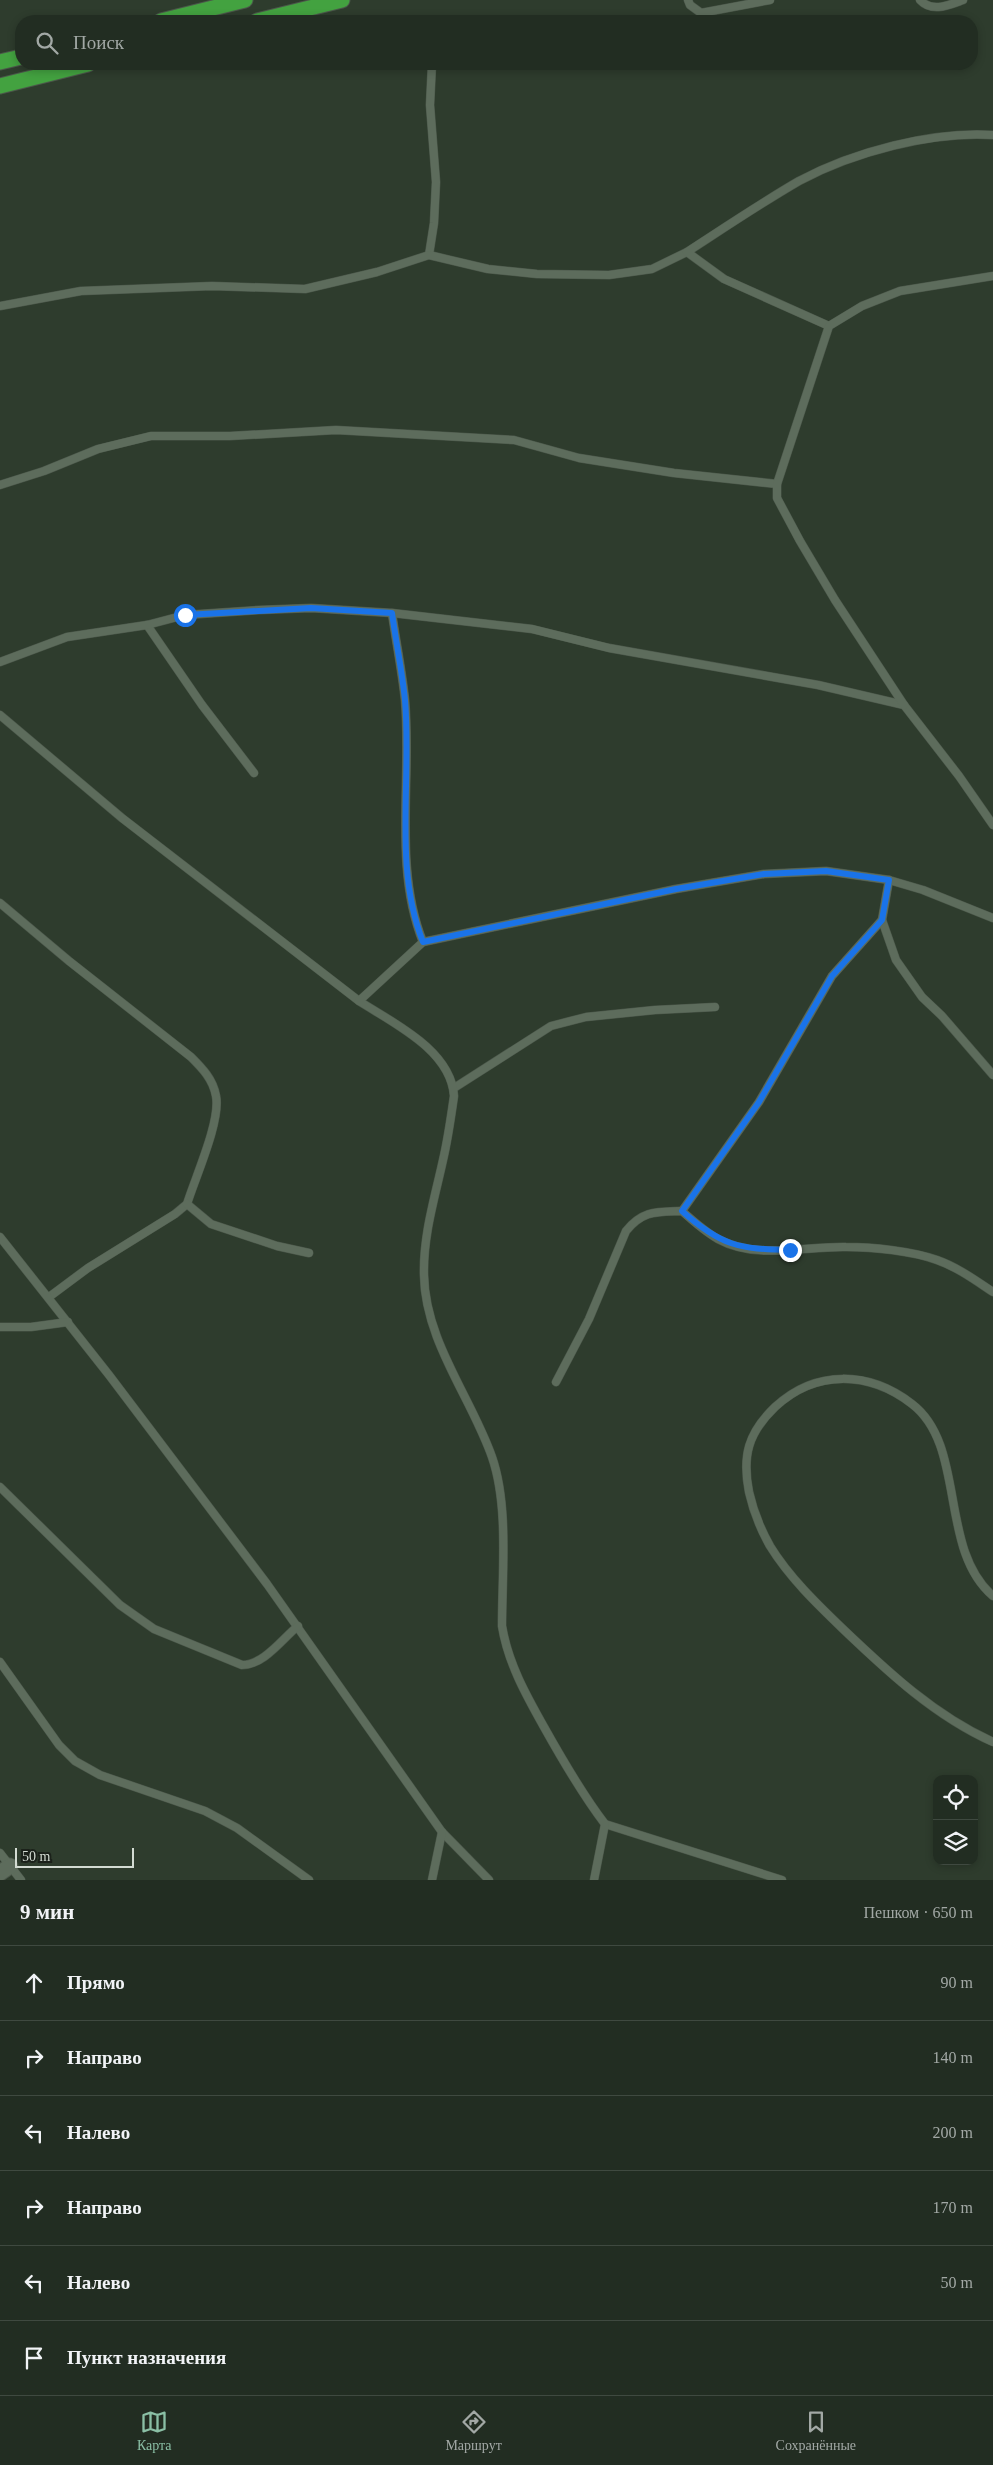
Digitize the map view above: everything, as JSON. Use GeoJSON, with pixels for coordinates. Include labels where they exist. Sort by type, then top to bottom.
{"type":"FeatureCollection","features":[{"type":"Feature","properties":{"kind":"highway"},"geometry":{"type":"LineString","coordinates":[[185,15],[245,0]]}},
{"type":"Feature","properties":{"kind":"highway"},"geometry":{"type":"LineString","coordinates":[[281,15],[342,0]]}},
{"type":"Feature","properties":{"kind":"highway"},"geometry":{"type":"LineString","coordinates":[[0,62],[15,58]]}},
{"type":"Feature","properties":{"kind":"highway"},"geometry":{"type":"LineString","coordinates":[[0,86],[64,70]]}},
{"type":"Feature","properties":{"kind":"lane"},"geometry":{"type":"LineString","coordinates":[[688,0],[690,5],[701,13],[770,0]]}},
{"type":"Feature","properties":{"kind":"lane"},"geometry":{"type":"LineString","coordinates":[[920,0],[925,5],[935,7],[963,0]]}},
{"type":"Feature","properties":{"kind":"lane"},"geometry":{"type":"LineString","coordinates":[[429,255],[434,223],[436,182],[430,105],[432,70]]}},
{"type":"Feature","properties":{"kind":"lane"},"geometry":{"type":"LineString","coordinates":[[0,306],[81,291],[212,286],[305,289],[377,272],[429,255],[498,270],[537,274],[609,276],[652,269],[687,252],[772,197],[826,168],[891,146],[929,139],[976,134],[993,135]]}},
{"type":"Feature","properties":{"kind":"lane"},"geometry":{"type":"LineString","coordinates":[[687,252],[724,279],[828,326]]}},
{"type":"Feature","properties":{"kind":"lane"},"geometry":{"type":"LineString","coordinates":[[993,276],[900,291],[862,306],[828,326],[777,484],[778,498],[781,506],[835,600],[904,705],[959,776],[993,825]]}},
{"type":"Feature","properties":{"kind":"lane"},"geometry":{"type":"LineString","coordinates":[[0,485],[44,471],[98,450],[151,436],[230,436],[336,430],[514,440],[579,458],[674,473],[777,484]]}},
{"type":"Feature","properties":{"kind":"lane"},"geometry":{"type":"LineString","coordinates":[[0,662],[67,636],[147,624],[185,615],[311,608],[392,613],[532,629],[609,648],[818,685],[904,705]]}},
{"type":"Feature","properties":{"kind":"lane"},"geometry":{"type":"LineString","coordinates":[[392,613],[405,700],[408,886],[413,918],[423,942]]}},
{"type":"Feature","properties":{"kind":"lane"},"geometry":{"type":"LineString","coordinates":[[147,624],[202,705],[254,774]]}},
{"type":"Feature","properties":{"kind":"lane"},"geometry":{"type":"LineString","coordinates":[[0,716],[122,818],[359,1001],[420,1042],[441,1063],[454,1088],[454,1096],[443,1158],[428,1221],[424,1274],[427,1301],[437,1335],[481,1430],[501,1487],[502,1626],[505,1643],[525,1693],[585,1798],[605,1824],[782,1880]]}},
{"type":"Feature","properties":{"kind":"lane"},"geometry":{"type":"LineString","coordinates":[[359,1001],[423,942],[676,889],[764,874],[826,871],[889,880],[923,890],[993,918]]}},
{"type":"Feature","properties":{"kind":"lane"},"geometry":{"type":"LineString","coordinates":[[889,880],[882,920],[896,960],[911,985],[942,1016],[993,1075]]}},
{"type":"Feature","properties":{"kind":"lane"},"geometry":{"type":"LineString","coordinates":[[0,903],[205,1071],[217,1096],[216,1116],[187,1204],[175,1214],[88,1268],[49,1297]]}},
{"type":"Feature","properties":{"kind":"lane"},"geometry":{"type":"LineString","coordinates":[[682,1211],[759,1102],[832,976],[882,920]]}},
{"type":"Feature","properties":{"kind":"lane"},"geometry":{"type":"LineString","coordinates":[[454,1088],[551,1026],[586,1017],[654,1010],[715,1007]]}},
{"type":"Feature","properties":{"kind":"lane"},"geometry":{"type":"LineString","coordinates":[[187,1204],[211,1224],[277,1246],[308,1253]]}},
{"type":"Feature","properties":{"kind":"lane"},"geometry":{"type":"LineString","coordinates":[[556,1382],[589,1319],[626,1231],[637,1220],[648,1213],[682,1211],[701,1228],[719,1240],[753,1250],[847,1247],[912,1254],[944,1263],[965,1273],[993,1292]]}},
{"type":"Feature","properties":{"kind":"lane"},"geometry":{"type":"LineString","coordinates":[[0,1237],[49,1297],[298,1626],[442,1832],[489,1880]]}},
{"type":"Feature","properties":{"kind":"lane"},"geometry":{"type":"LineString","coordinates":[[0,1327],[31,1327],[68,1322]]}},
{"type":"Feature","properties":{"kind":"lane"},"geometry":{"type":"LineString","coordinates":[[993,1596],[983,1588],[971,1570],[958,1528],[941,1446],[932,1427],[915,1406],[881,1385],[837,1378],[809,1384],[788,1395],[764,1418],[750,1438],[747,1471],[754,1511],[770,1546],[822,1609],[885,1670],[934,1708],[993,1742]]}},
{"type":"Feature","properties":{"kind":"lane"},"geometry":{"type":"LineString","coordinates":[[0,1487],[120,1605],[154,1629],[242,1665],[251,1664],[261,1659],[298,1626]]}},
{"type":"Feature","properties":{"kind":"lane"},"geometry":{"type":"LineString","coordinates":[[0,1662],[60,1745],[75,1761],[100,1775],[213,1815],[238,1828],[309,1880]]}},
{"type":"Feature","properties":{"kind":"lane"},"geometry":{"type":"LineString","coordinates":[[594,1880],[605,1824]]}},
{"type":"Feature","properties":{"kind":"lane"},"geometry":{"type":"LineString","coordinates":[[432,1880],[442,1832]]}},
{"type":"Feature","properties":{"kind":"lane"},"geometry":{"type":"LineString","coordinates":[[0,1853],[5,1870],[21,1880]]}},
{"type":"Feature","properties":{"kind":"route"},"geometry":{"type":"LineString","coordinates":[[185,615],[311,608],[392,613],[405,700],[408,886],[413,918],[423,942],[676,889],[764,874],[826,871],[889,880],[882,920],[832,976],[759,1102],[682,1211],[701,1228],[719,1240],[753,1250],[790,1250]]}}]}
